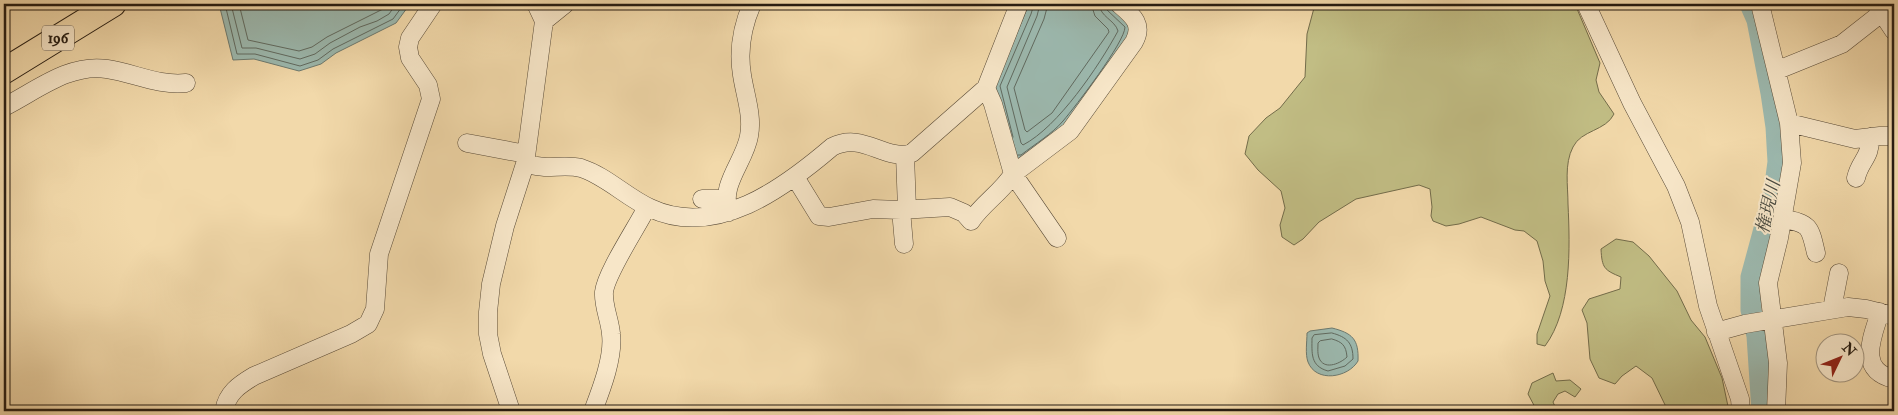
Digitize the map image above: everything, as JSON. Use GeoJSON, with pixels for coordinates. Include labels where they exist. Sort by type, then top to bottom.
{"type":"FeatureCollection","features":[{"type":"Feature","properties":{"kind":"highway","name":"196"},"geometry":{"type":"LineString","coordinates":[[4,51],[82,4]]}},
{"type":"Feature","properties":{"kind":"highway","name":"196"},"geometry":{"type":"LineString","coordinates":[[4,71],[113,4]]}},
{"type":"Feature","properties":{"kind":"street"},"geometry":{"type":"LineString","coordinates":[[224,411],[228,396],[241,384],[254,376],[351,334],[368,324],[375,309],[379,254],[431,99],[428,85],[410,58],[408,47],[410,38],[433,4]]}},
{"type":"Feature","properties":{"kind":"street"},"geometry":{"type":"LineString","coordinates":[[511,411],[492,354],[488,334],[488,312],[491,284],[505,226],[525,159],[544,21],[536,4]]}},
{"type":"Feature","properties":{"kind":"street"},"geometry":{"type":"LineString","coordinates":[[544,21],[565,4]]}},
{"type":"Feature","properties":{"kind":"street"},"geometry":{"type":"LineString","coordinates":[[467,143],[525,159],[544,167],[579,167],[592,172],[647,208],[674,216],[688,218],[722,215],[728,206],[733,176],[750,135],[747,96],[740,57],[741,38],[752,4]]}},
{"type":"Feature","properties":{"kind":"street"},"geometry":{"type":"LineString","coordinates":[[702,199],[728,206],[782,186],[832,147],[842,142],[859,142],[905,155],[912,153],[986,88],[1019,4]]}},
{"type":"Feature","properties":{"kind":"street"},"geometry":{"type":"LineString","coordinates":[[795,176],[819,216],[829,217],[873,209],[904,210],[950,207],[964,213],[971,221],[980,208],[1008,182],[1012,174],[1070,131],[1134,42],[1138,34],[1138,27],[1134,18],[1119,4]]}},
{"type":"Feature","properties":{"kind":"street"},"geometry":{"type":"LineString","coordinates":[[1586,4],[1632,103],[1676,186],[1690,222],[1701,279],[1716,332],[1740,400],[1741,411]]}},
{"type":"Feature","properties":{"kind":"street"},"geometry":{"type":"LineString","coordinates":[[1760,4],[1778,70],[1789,124],[1792,162],[1783,219],[1768,283],[1769,320],[1778,363],[1776,411]]}},
{"type":"Feature","properties":{"kind":"street"},"geometry":{"type":"LineString","coordinates":[[1778,70],[1842,44],[1883,6],[1894,31]]}},
{"type":"Feature","properties":{"kind":"street"},"geometry":{"type":"LineString","coordinates":[[4,107],[62,75],[87,68],[107,69],[167,84],[186,84]]}},
{"type":"Feature","properties":{"kind":"street"},"geometry":{"type":"LineString","coordinates":[[986,88],[993,104],[1012,174],[1057,238]]}},
{"type":"Feature","properties":{"kind":"street"},"geometry":{"type":"LineString","coordinates":[[1789,124],[1855,139],[1886,134]]}},
{"type":"Feature","properties":{"kind":"street"},"geometry":{"type":"LineString","coordinates":[[1856,178],[1858,169],[1867,157],[1870,148],[1886,134]]}},
{"type":"Feature","properties":{"kind":"street"},"geometry":{"type":"LineString","coordinates":[[904,244],[905,155]]}},
{"type":"Feature","properties":{"kind":"street"},"geometry":{"type":"LineString","coordinates":[[593,411],[602,387],[612,343],[612,333],[604,302],[606,282],[647,208]]}},
{"type":"Feature","properties":{"kind":"street"},"geometry":{"type":"LineString","coordinates":[[1783,219],[1800,221],[1806,225],[1819,248]]}},
{"type":"Feature","properties":{"kind":"street"},"geometry":{"type":"LineString","coordinates":[[1832,309],[1839,273]]}},
{"type":"Feature","properties":{"kind":"street"},"geometry":{"type":"LineString","coordinates":[[1716,332],[1745,324],[1848,307],[1887,314],[1869,348],[1873,367],[1880,373],[1894,379]]}},
{"type":"Feature","properties":{"kind":"shaded area"},"geometry":{"type":"Polygon","coordinates":[[[1318,4],[1575,4],[1600,63],[1596,80],[1599,92],[1614,114],[1605,124],[1577,141],[1570,154],[1567,175],[1569,258],[1565,297],[1554,331],[1545,346],[1537,344],[1537,334],[1550,296],[1537,241],[1524,231],[1515,230],[1481,217],[1446,226],[1433,221],[1431,216],[1430,189],[1419,185],[1356,199],[1319,222],[1303,239],[1294,245],[1282,237],[1280,225],[1285,208],[1281,191],[1258,170],[1245,154],[1249,136],[1266,118],[1280,108],[1305,77],[1307,34],[1314,8],[1318,4]]]}},
{"type":"Feature","properties":{"kind":"shaded area"},"geometry":{"type":"Polygon","coordinates":[[[1616,239],[1633,242],[1649,256],[1677,291],[1691,320],[1705,337],[1722,378],[1729,411],[1668,411],[1652,378],[1636,366],[1622,376],[1615,384],[1599,378],[1590,359],[1587,323],[1582,310],[1589,299],[1620,289],[1621,277],[1605,268],[1601,255],[1601,249],[1616,239]]]}},
{"type":"Feature","properties":{"kind":"shaded area"},"geometry":{"type":"Polygon","coordinates":[[[1553,373],[1556,381],[1570,380],[1581,389],[1575,397],[1565,391],[1558,394],[1553,402],[1557,411],[1537,411],[1528,394],[1532,383],[1553,373]]]}},
{"type":"Feature","properties":{"kind":"water"},"geometry":{"type":"Polygon","coordinates":[[[219,4],[410,4],[396,23],[336,53],[321,64],[299,71],[254,59],[233,60],[219,4]]]}},
{"type":"Feature","properties":{"kind":"water"},"geometry":{"type":"Polygon","coordinates":[[[1029,4],[1107,4],[1130,25],[1130,33],[1066,126],[1020,163],[1014,160],[995,86],[1029,4]]]}},
{"type":"Feature","properties":{"kind":"water"},"geometry":{"type":"Polygon","coordinates":[[[1332,328],[1345,332],[1353,338],[1357,347],[1358,361],[1347,371],[1332,376],[1318,373],[1312,369],[1306,352],[1307,333],[1332,328]]]}},
{"type":"Feature","properties":{"kind":"waterway","name":"権現川"},"geometry":{"type":"LineString","coordinates":[[1750,4],[1757,20],[1771,93],[1776,127],[1778,162],[1774,192],[1751,277],[1751,310],[1757,336],[1762,411]]}}]}
